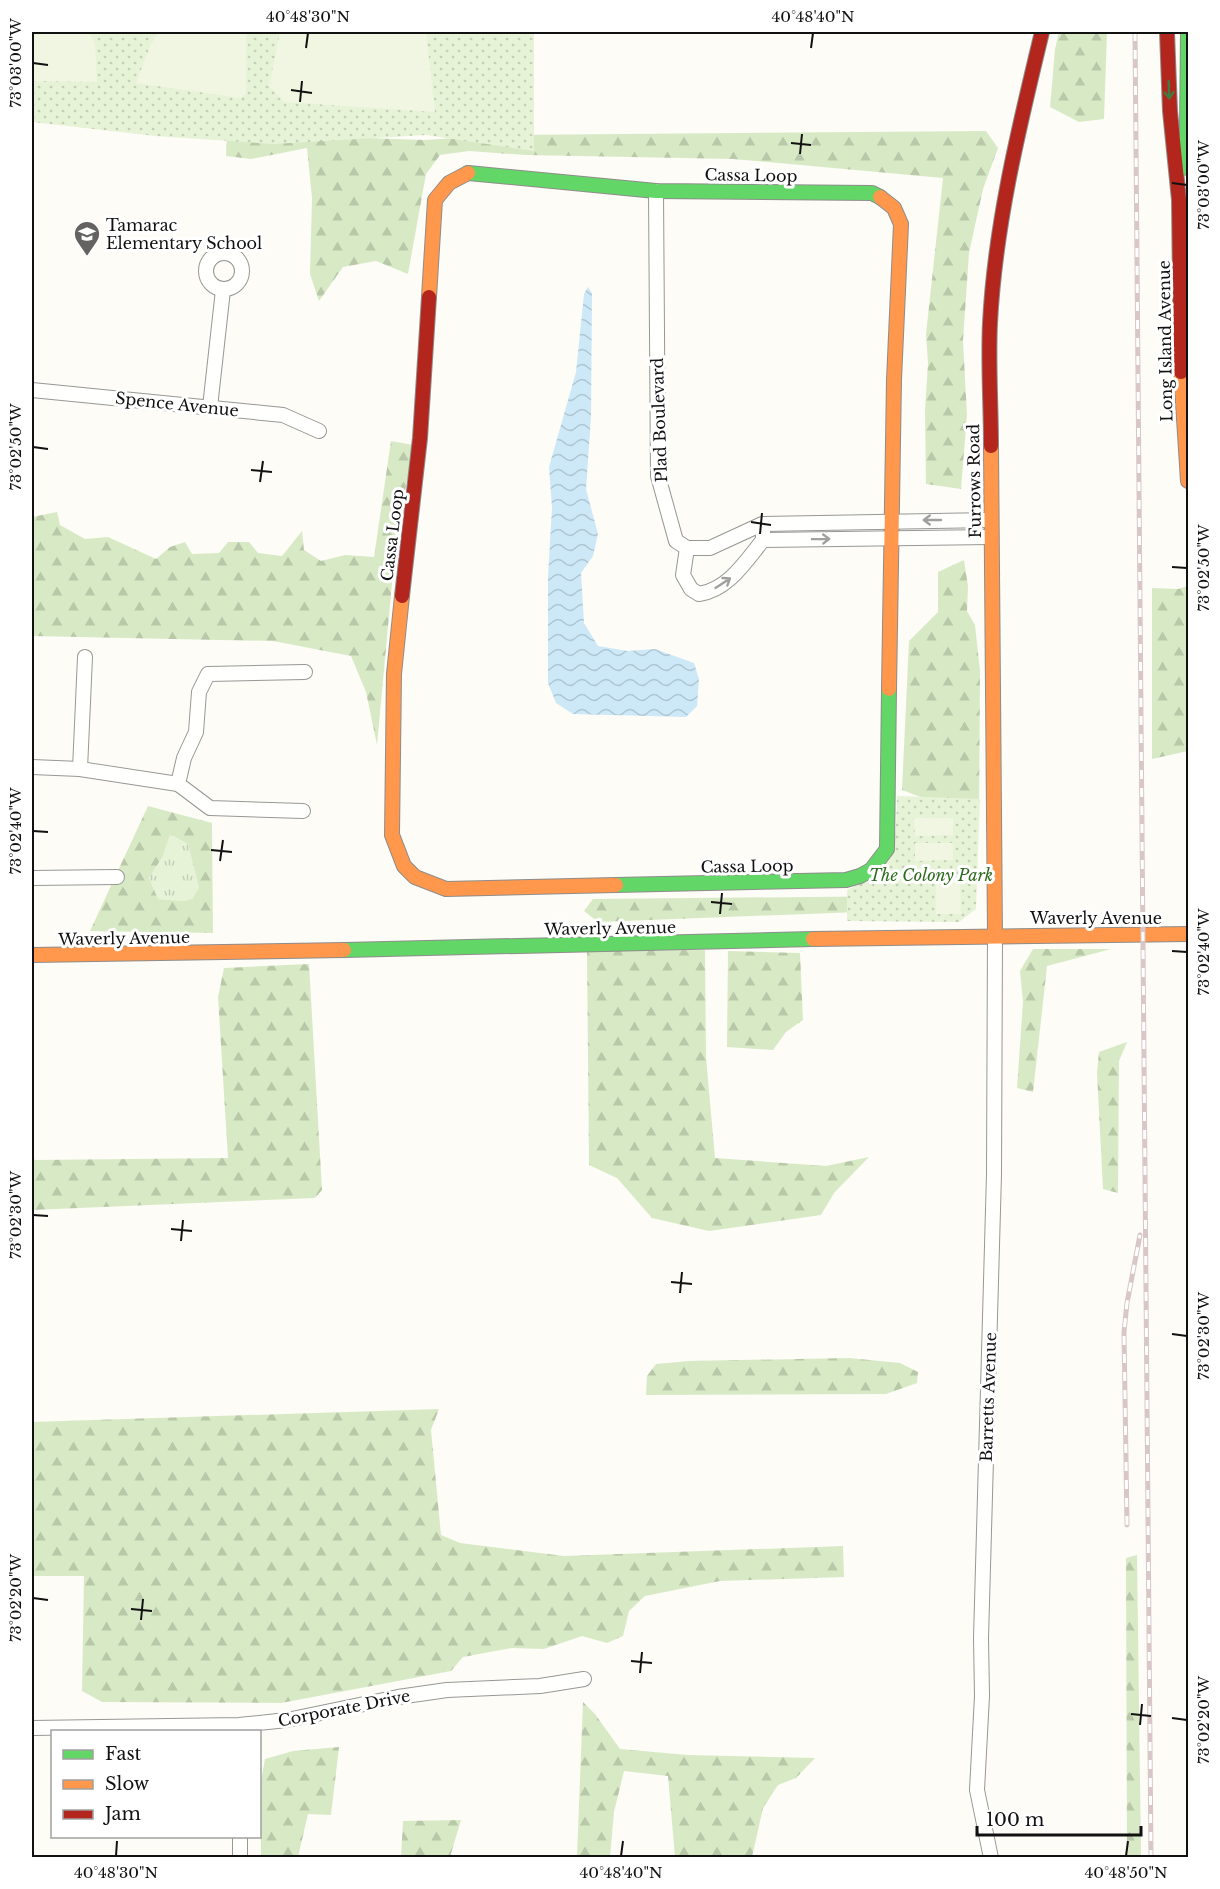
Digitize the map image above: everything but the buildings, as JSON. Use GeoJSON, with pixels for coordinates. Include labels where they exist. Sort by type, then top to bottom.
{"type":"FeatureCollection","features":[{"type":"Feature","properties":{"kind":"street","name":"Furrows Road"},"geometry":{"type":"LineString","coordinates":[[995,935],[989,364],[992,303],[1007,194],[1042,32]]}},
{"type":"Feature","properties":{"kind":"street","name":"Long Island Avenue"},"geometry":{"type":"LineString","coordinates":[[1167,32],[1172,133],[1179,200],[1182,405],[1188,481]]}},
{"type":"Feature","properties":{"kind":"street","name":"Long Island Avenue"},"geometry":{"type":"LineString","coordinates":[[1179,200],[1188,132],[1188,32]]}},
{"type":"Feature","properties":{"kind":"street"},"geometry":{"type":"LineString","coordinates":[[1172,133],[1188,132]]}},
{"type":"Feature","properties":{"kind":"street","name":"Cassa Loop"},"geometry":{"type":"LineString","coordinates":[[468,173],[656,191],[872,193],[888,200],[897,210],[902,224],[894,380],[892,521],[887,849],[875,868],[860,877],[846,880],[446,889],[418,880],[406,871],[396,851],[392,835],[394,674],[420,438],[435,200],[443,187],[468,173]]}},
{"type":"Feature","properties":{"kind":"street","name":"Plad Boulevard"},"geometry":{"type":"LineString","coordinates":[[656,191],[658,476],[676,541],[687,548]]}},
{"type":"Feature","properties":{"kind":"street"},"geometry":{"type":"LineString","coordinates":[[210,407],[223,290]]}},
{"type":"Feature","properties":{"kind":"street","name":"Spence Avenue"},"geometry":{"type":"LineString","coordinates":[[32,390],[283,415],[319,431]]}},
{"type":"Feature","properties":{"kind":"street"},"geometry":{"type":"LineString","coordinates":[[762,524],[763,540],[733,577],[709,593],[699,594],[692,589],[683,575],[687,548],[710,548],[762,524],[991,520]]}},
{"type":"Feature","properties":{"kind":"street"},"geometry":{"type":"LineString","coordinates":[[763,540],[991,537]]}},
{"type":"Feature","properties":{"kind":"street"},"geometry":{"type":"LineString","coordinates":[[80,769],[86,657]]}},
{"type":"Feature","properties":{"kind":"street"},"geometry":{"type":"LineString","coordinates":[[178,784],[184,758],[196,732],[199,692],[208,674],[305,672]]}},
{"type":"Feature","properties":{"kind":"street"},"geometry":{"type":"LineString","coordinates":[[32,767],[80,769],[178,784],[210,808],[303,811]]}},
{"type":"Feature","properties":{"kind":"street"},"geometry":{"type":"LineString","coordinates":[[32,878],[117,877]]}},
{"type":"Feature","properties":{"kind":"street","name":"Waverly Avenue"},"geometry":{"type":"LineString","coordinates":[[32,955],[228,953],[995,935],[1188,934]]}},
{"type":"Feature","properties":{"kind":"street","name":"Barretts Avenue"},"geometry":{"type":"LineString","coordinates":[[991,1857],[977,1790],[982,1696],[981,1638],[994,1174],[995,935]]}},
{"type":"Feature","properties":{"kind":"street","name":"Corporate Drive"},"geometry":{"type":"LineString","coordinates":[[32,1728],[239,1728],[407,1695],[447,1690],[540,1686],[584,1679]]}},
{"type":"Feature","properties":{"kind":"street"},"geometry":{"type":"LineString","coordinates":[[240,1838],[240,1857]]}},
{"type":"Feature","properties":{"kind":"green space"},"geometry":{"type":"Polygon","coordinates":[[[32,32],[534,32],[534,151],[426,135],[274,144],[155,136],[32,122],[32,32]]]}},
{"type":"Feature","properties":{"kind":"green space"},"geometry":{"type":"Polygon","coordinates":[[[32,32],[88,32],[95,44],[97,82],[32,81],[32,32]]]}},
{"type":"Feature","properties":{"kind":"green space"},"geometry":{"type":"Polygon","coordinates":[[[159,32],[246,32],[246,93],[241,98],[136,83],[151,44],[159,32]]]}},
{"type":"Feature","properties":{"kind":"green space"},"geometry":{"type":"Polygon","coordinates":[[[280,32],[426,32],[435,112],[284,102],[269,86],[280,32]]]}},
{"type":"Feature","properties":{"kind":"green space"},"geometry":{"type":"Polygon","coordinates":[[[1059,32],[1107,32],[1104,119],[1079,122],[1050,107],[1055,49],[1059,32]]]}},
{"type":"Feature","properties":{"kind":"green space"},"geometry":{"type":"Polygon","coordinates":[[[986,131],[998,148],[983,189],[969,253],[963,341],[967,415],[961,489],[926,484],[925,410],[928,363],[926,334],[943,178],[733,159],[526,155],[469,151],[440,155],[426,174],[408,274],[376,261],[343,267],[319,301],[310,274],[312,198],[307,148],[251,159],[226,156],[227,133],[424,140],[505,135],[986,131]]]}},
{"type":"Feature","properties":{"kind":"green space"},"geometry":{"type":"Polygon","coordinates":[[[391,441],[413,445],[395,551],[377,745],[366,692],[351,656],[273,641],[32,636],[32,517],[57,512],[60,525],[85,539],[108,537],[156,559],[170,547],[185,542],[192,554],[219,553],[228,542],[249,542],[258,553],[282,556],[302,531],[304,550],[321,561],[345,555],[374,557],[391,441]]]}},
{"type":"Feature","properties":{"kind":"green space"},"geometry":{"type":"Polygon","coordinates":[[[964,560],[968,586],[967,611],[975,625],[980,671],[979,819],[902,790],[909,641],[938,612],[938,572],[964,560]]]}},
{"type":"Feature","properties":{"kind":"green space"},"geometry":{"type":"Polygon","coordinates":[[[1188,586],[1188,751],[1152,759],[1152,588],[1178,589],[1188,586]]]}},
{"type":"Feature","properties":{"kind":"green space","name":"The Colony Park"},"geometry":{"type":"Polygon","coordinates":[[[897,796],[980,799],[976,909],[959,922],[847,921],[847,890],[876,873],[885,864],[890,854],[896,828],[897,796]]]}},
{"type":"Feature","properties":{"kind":"green space"},"geometry":{"type":"Polygon","coordinates":[[[148,806],[212,823],[213,933],[90,931],[148,806]],[[170,834],[163,856],[149,878],[158,899],[183,901],[192,899],[199,888],[188,844],[170,834]]]}},
{"type":"Feature","properties":{"kind":"green space"},"geometry":{"type":"Polygon","coordinates":[[[914,818],[953,818],[953,835],[915,836],[914,818]]]}},
{"type":"Feature","properties":{"kind":"green space"},"geometry":{"type":"Polygon","coordinates":[[[170,833],[188,844],[199,888],[192,899],[183,901],[158,899],[149,878],[163,856],[170,833]]]}},
{"type":"Feature","properties":{"kind":"green space"},"geometry":{"type":"Polygon","coordinates":[[[915,843],[953,843],[953,860],[915,861],[915,843]]]}},
{"type":"Feature","properties":{"kind":"green space"},"geometry":{"type":"Polygon","coordinates":[[[936,877],[960,877],[961,914],[936,914],[936,877]]]}},
{"type":"Feature","properties":{"kind":"green space"},"geometry":{"type":"Polygon","coordinates":[[[905,896],[910,910],[598,922],[584,911],[593,899],[905,896]]]}},
{"type":"Feature","properties":{"kind":"green space"},"geometry":{"type":"Polygon","coordinates":[[[1033,949],[1111,949],[1047,966],[1033,1092],[1017,1088],[1023,1002],[1020,971],[1033,949]]]}},
{"type":"Feature","properties":{"kind":"green space"},"geometry":{"type":"Polygon","coordinates":[[[705,950],[706,1057],[715,1158],[826,1166],[869,1157],[834,1193],[821,1215],[709,1231],[652,1218],[617,1178],[589,1165],[587,951],[705,950]]]}},
{"type":"Feature","properties":{"kind":"green space"},"geometry":{"type":"Polygon","coordinates":[[[728,951],[800,953],[803,1020],[786,1032],[773,1050],[727,1047],[728,951]]]}},
{"type":"Feature","properties":{"kind":"green space"},"geometry":{"type":"Polygon","coordinates":[[[309,964],[322,1190],[315,1198],[32,1210],[32,1157],[35,1160],[228,1158],[218,997],[224,968],[309,964]]]}},
{"type":"Feature","properties":{"kind":"green space"},"geometry":{"type":"Polygon","coordinates":[[[1127,1042],[1119,1061],[1118,1193],[1103,1189],[1097,1073],[1099,1052],[1127,1042]]]}},
{"type":"Feature","properties":{"kind":"green space"},"geometry":{"type":"Polygon","coordinates":[[[849,1358],[900,1363],[918,1372],[917,1383],[886,1394],[646,1395],[647,1376],[656,1364],[689,1361],[849,1358]]]}},
{"type":"Feature","properties":{"kind":"green space"},"geometry":{"type":"Polygon","coordinates":[[[439,1409],[431,1430],[441,1535],[460,1543],[564,1556],[843,1546],[844,1577],[720,1581],[645,1596],[629,1611],[623,1636],[607,1643],[582,1636],[544,1649],[512,1648],[463,1657],[451,1671],[281,1703],[102,1702],[82,1691],[84,1576],[32,1576],[32,1422],[439,1409]]]}},
{"type":"Feature","properties":{"kind":"green space"},"geometry":{"type":"Polygon","coordinates":[[[1137,1555],[1141,1857],[1127,1858],[1126,1558],[1137,1555]]]}},
{"type":"Feature","properties":{"kind":"green space"},"geometry":{"type":"Polygon","coordinates":[[[583,1702],[595,1714],[620,1749],[688,1755],[815,1758],[796,1778],[778,1785],[763,1808],[752,1857],[675,1857],[668,1776],[624,1771],[614,1812],[610,1857],[577,1857],[583,1702]]]}},
{"type":"Feature","properties":{"kind":"green space"},"geometry":{"type":"Polygon","coordinates":[[[339,1747],[331,1815],[308,1814],[298,1857],[261,1857],[261,1781],[265,1759],[293,1751],[339,1747]]]}},
{"type":"Feature","properties":{"kind":"green space"},"geometry":{"type":"Polygon","coordinates":[[[461,1820],[450,1857],[401,1857],[403,1821],[461,1820]]]}},
{"type":"Feature","properties":{"kind":"water"},"geometry":{"type":"Polygon","coordinates":[[[588,287],[592,293],[591,417],[586,489],[598,534],[593,556],[581,573],[584,623],[598,646],[628,651],[655,649],[694,663],[699,679],[697,706],[686,717],[573,714],[556,703],[548,683],[548,577],[552,508],[549,467],[576,372],[584,294],[588,287]]]}},
{"type":"Feature","properties":{"kind":"railway"},"geometry":{"type":"LineString","coordinates":[[1135,32],[1151,1858]]}},
{"type":"Feature","properties":{"kind":"railway"},"geometry":{"type":"LineString","coordinates":[[1127,1525],[1124,1332],[1140,1235]]}},
{"type":"Feature","properties":{"kind":"traffic: fast"},"geometry":{"type":"LineString","coordinates":[[1183,168],[1187,132],[1188,32]]}},
{"type":"Feature","properties":{"kind":"traffic: fast"},"geometry":{"type":"LineString","coordinates":[[468,173],[656,191],[872,193],[880,197]]}},
{"type":"Feature","properties":{"kind":"traffic: fast"},"geometry":{"type":"LineString","coordinates":[[616,885],[846,880],[871,870],[887,849],[889,689]]}},
{"type":"Feature","properties":{"kind":"traffic: fast"},"geometry":{"type":"LineString","coordinates":[[344,950],[813,939]]}},
{"type":"Feature","properties":{"kind":"traffic: slow"},"geometry":{"type":"LineString","coordinates":[[429,297],[435,200],[449,183],[468,173]]}},
{"type":"Feature","properties":{"kind":"traffic: slow"},"geometry":{"type":"LineString","coordinates":[[880,197],[894,208],[901,224],[894,380],[889,689]]}},
{"type":"Feature","properties":{"kind":"traffic: slow"},"geometry":{"type":"LineString","coordinates":[[1181,372],[1188,481]]}},
{"type":"Feature","properties":{"kind":"traffic: slow"},"geometry":{"type":"LineString","coordinates":[[991,446],[995,935]]}},
{"type":"Feature","properties":{"kind":"traffic: slow"},"geometry":{"type":"LineString","coordinates":[[402,596],[394,674],[392,835],[404,866],[415,877],[446,889],[616,885]]}},
{"type":"Feature","properties":{"kind":"traffic: slow"},"geometry":{"type":"LineString","coordinates":[[813,939],[1188,934]]}},
{"type":"Feature","properties":{"kind":"traffic: slow"},"geometry":{"type":"LineString","coordinates":[[32,955],[344,950]]}},
{"type":"Feature","properties":{"kind":"traffic: jam"},"geometry":{"type":"LineString","coordinates":[[991,446],[989,338],[997,250],[1017,140],[1042,32]]}},
{"type":"Feature","properties":{"kind":"traffic: jam"},"geometry":{"type":"LineString","coordinates":[[1167,32],[1170,111],[1179,200],[1181,372]]}},
{"type":"Feature","properties":{"kind":"traffic: jam"},"geometry":{"type":"LineString","coordinates":[[402,596],[420,438],[429,297]]}},
{"type":"Feature","properties":{"kind":"place","name":"Tamarac Elementary School"},"geometry":{"type":"Point","coordinates":[87,257]}}]}
